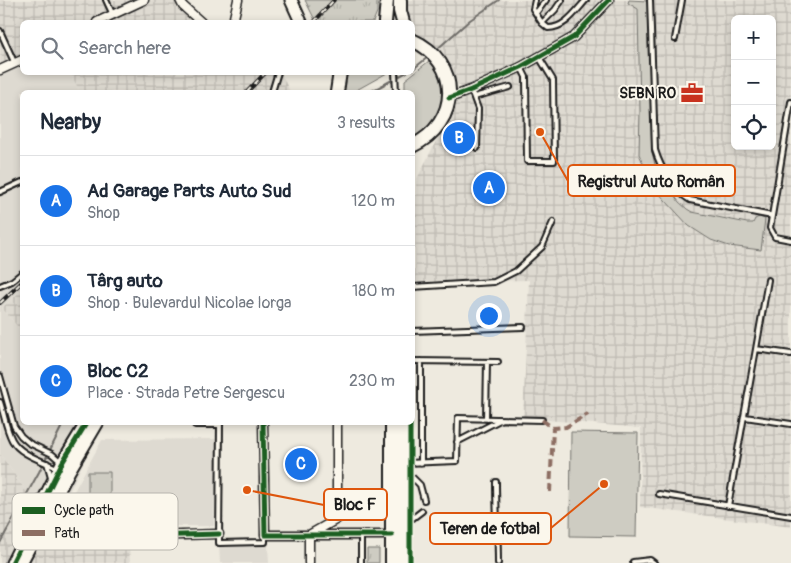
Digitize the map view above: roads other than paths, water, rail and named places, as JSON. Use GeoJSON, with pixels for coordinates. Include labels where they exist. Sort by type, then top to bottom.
{"type":"FeatureCollection","features":[{"type":"Feature","properties":{"kind":"main road"},"geometry":{"type":"LineString","coordinates":[[291,0],[300,20]]}},
{"type":"Feature","properties":{"kind":"main road"},"geometry":{"type":"LineString","coordinates":[[385,20],[387,0]]}},
{"type":"Feature","properties":{"kind":"main road"},"geometry":{"type":"LineString","coordinates":[[400,0],[402,20]]}},
{"type":"Feature","properties":{"kind":"main road"},"geometry":{"type":"LineString","coordinates":[[415,41],[428,48],[440,61],[449,85],[447,108],[438,127],[430,135],[415,144]]}},
{"type":"Feature","properties":{"kind":"main road"},"geometry":{"type":"LineString","coordinates":[[337,90],[340,75]]}},
{"type":"Feature","properties":{"kind":"main road"},"geometry":{"type":"LineString","coordinates":[[53,493],[72,448],[86,425]]}},
{"type":"Feature","properties":{"kind":"main road"},"geometry":{"type":"LineString","coordinates":[[46,493],[50,484],[96,425]]}},
{"type":"Feature","properties":{"kind":"main road"},"geometry":{"type":"LineString","coordinates":[[392,425],[392,563]]}},
{"type":"Feature","properties":{"kind":"main road"},"geometry":{"type":"LineString","coordinates":[[403,563],[404,425]]}},
{"type":"Feature","properties":{"kind":"street"},"geometry":{"type":"LineString","coordinates":[[102,20],[144,0]]}},
{"type":"Feature","properties":{"kind":"street"},"geometry":{"type":"LineString","coordinates":[[180,0],[183,6],[199,20]]}},
{"type":"Feature","properties":{"kind":"street"},"geometry":{"type":"LineString","coordinates":[[233,20],[238,0]]}},
{"type":"Feature","properties":{"kind":"street"},"geometry":{"type":"LineString","coordinates":[[449,98],[473,94],[574,37],[609,0]]}},
{"type":"Feature","properties":{"kind":"street"},"geometry":{"type":"LineString","coordinates":[[0,70],[19,62]]}},
{"type":"Feature","properties":{"kind":"street"},"geometry":{"type":"LineString","coordinates":[[263,425],[265,535],[392,535]]}},
{"type":"Feature","properties":{"kind":"street"},"geometry":{"type":"LineString","coordinates":[[309,535],[337,519],[337,425]]}},
{"type":"Feature","properties":{"kind":"street"},"geometry":{"type":"LineString","coordinates":[[178,535],[219,534]]}},
{"type":"Feature","properties":{"kind":"street"},"geometry":{"type":"LineString","coordinates":[[309,535],[309,563]]}},
{"type":"Feature","properties":{"kind":"lane"},"geometry":{"type":"LineString","coordinates":[[106,0],[113,15]]}},
{"type":"Feature","properties":{"kind":"lane"},"geometry":{"type":"LineString","coordinates":[[534,0],[533,9],[542,23],[548,28],[555,28],[564,24],[586,0]]}},
{"type":"Feature","properties":{"kind":"lane"},"geometry":{"type":"LineString","coordinates":[[536,13],[546,0]]}},
{"type":"Feature","properties":{"kind":"lane"},"geometry":{"type":"LineString","coordinates":[[542,23],[562,0]]}},
{"type":"Feature","properties":{"kind":"lane"},"geometry":{"type":"LineString","coordinates":[[575,12],[581,0]]}},
{"type":"Feature","properties":{"kind":"lane"},"geometry":{"type":"LineString","coordinates":[[650,0],[655,150],[660,165],[684,196],[690,200],[772,216]]}},
{"type":"Feature","properties":{"kind":"lane"},"geometry":{"type":"LineString","coordinates":[[675,39],[682,0]]}},
{"type":"Feature","properties":{"kind":"lane"},"geometry":{"type":"LineString","coordinates":[[0,31],[19,62]]}},
{"type":"Feature","properties":{"kind":"lane"},"geometry":{"type":"LineString","coordinates":[[521,67],[526,77],[526,161],[554,161],[553,80],[539,57]]}},
{"type":"Feature","properties":{"kind":"lane"},"geometry":{"type":"LineString","coordinates":[[273,90],[277,75]]}},
{"type":"Feature","properties":{"kind":"lane"},"geometry":{"type":"LineString","coordinates":[[396,75],[396,90]]}},
{"type":"Feature","properties":{"kind":"lane"},"geometry":{"type":"LineString","coordinates":[[477,148],[478,109],[473,94],[510,87]]}},
{"type":"Feature","properties":{"kind":"lane"},"geometry":{"type":"LineString","coordinates":[[791,102],[789,129],[770,228],[774,237],[791,240]]}},
{"type":"Feature","properties":{"kind":"lane"},"geometry":{"type":"LineString","coordinates":[[0,192],[20,183]]}},
{"type":"Feature","properties":{"kind":"lane"},"geometry":{"type":"LineString","coordinates":[[415,287],[494,282],[516,271],[542,247],[554,222]]}},
{"type":"Feature","properties":{"kind":"lane"},"geometry":{"type":"LineString","coordinates":[[0,286],[12,281],[20,275]]}},
{"type":"Feature","properties":{"kind":"lane"},"geometry":{"type":"LineString","coordinates":[[728,506],[768,280]]}},
{"type":"Feature","properties":{"kind":"lane"},"geometry":{"type":"LineString","coordinates":[[415,331],[522,327]]}},
{"type":"Feature","properties":{"kind":"lane"},"geometry":{"type":"LineString","coordinates":[[756,349],[791,354]]}},
{"type":"Feature","properties":{"kind":"lane"},"geometry":{"type":"LineString","coordinates":[[415,361],[498,362]]}},
{"type":"Feature","properties":{"kind":"lane"},"geometry":{"type":"LineString","coordinates":[[421,361],[421,462]]}},
{"type":"Feature","properties":{"kind":"lane"},"geometry":{"type":"LineString","coordinates":[[486,362],[486,419]]}},
{"type":"Feature","properties":{"kind":"lane"},"geometry":{"type":"LineString","coordinates":[[0,376],[14,426],[28,443],[57,455],[72,448]]}},
{"type":"Feature","properties":{"kind":"lane"},"geometry":{"type":"LineString","coordinates":[[0,402],[12,440],[24,452],[63,468]]}},
{"type":"Feature","properties":{"kind":"lane"},"geometry":{"type":"LineString","coordinates":[[745,417],[791,424]]}},
{"type":"Feature","properties":{"kind":"lane"},"geometry":{"type":"LineString","coordinates":[[424,500],[420,485],[403,466],[421,462],[457,461],[458,418],[542,420]]}},
{"type":"Feature","properties":{"kind":"lane"},"geometry":{"type":"LineString","coordinates":[[457,442],[501,419]]}},
{"type":"Feature","properties":{"kind":"lane"},"geometry":{"type":"LineString","coordinates":[[220,425],[219,543],[265,542],[265,535]]}},
{"type":"Feature","properties":{"kind":"lane"},"geometry":{"type":"LineString","coordinates":[[52,454],[63,468]]}},
{"type":"Feature","properties":{"kind":"lane"},"geometry":{"type":"LineString","coordinates":[[47,462],[51,477],[50,484]]}},
{"type":"Feature","properties":{"kind":"lane"},"geometry":{"type":"LineString","coordinates":[[496,482],[498,563]]}},
{"type":"Feature","properties":{"kind":"lane"},"geometry":{"type":"LineString","coordinates":[[660,494],[791,516]]}},
{"type":"Feature","properties":{"kind":"lane"},"geometry":{"type":"LineString","coordinates":[[403,525],[422,511]]}},
{"type":"Feature","properties":{"kind":"lane"},"geometry":{"type":"LineString","coordinates":[[361,534],[361,563]]}},
{"type":"Feature","properties":{"kind":"lane"},"geometry":{"type":"LineString","coordinates":[[633,562],[650,560],[654,563]]}},
{"type":"Feature","properties":{"kind":"waterway"},"geometry":{"type":"LineString","coordinates":[[435,51],[470,20],[499,0]]}},
{"type":"Feature","properties":{"kind":"waterway"},"geometry":{"type":"LineString","coordinates":[[415,68],[428,57]]}},
{"type":"Feature","properties":{"kind":"waterway"},"geometry":{"type":"LineString","coordinates":[[374,90],[401,75]]}},
{"type":"Feature","properties":{"kind":"waterway"},"geometry":{"type":"LineString","coordinates":[[27,493],[62,425]]}},
{"type":"Feature","properties":{"kind":"waterway"},"geometry":{"type":"LineString","coordinates":[[0,543],[12,521]]}},
{"type":"Feature","properties":{"kind":"railway"},"geometry":{"type":"LineString","coordinates":[[316,20],[334,0]]}},
{"type":"Feature","properties":{"kind":"railway"},"geometry":{"type":"LineString","coordinates":[[249,90],[263,75]]}},
{"type":"Feature","properties":{"kind":"railway"},"geometry":{"type":"LineString","coordinates":[[0,303],[20,284]]}},
{"type":"Feature","properties":{"kind":"place","name":"SEBN RO"},"geometry":{"type":"Point","coordinates":[692,93]}},
{"type":"Feature","properties":{"kind":"place","name":"Registrul Auto Român"},"geometry":{"type":"Point","coordinates":[540,132]}},
{"type":"Feature","properties":{"kind":"place","name":"Târg auto"},"geometry":{"type":"Point","coordinates":[459,138]}},
{"type":"Feature","properties":{"kind":"place","name":"Ad Garage Parts Auto Sud"},"geometry":{"type":"Point","coordinates":[489,188]}},
{"type":"Feature","properties":{"kind":"place","name":"Bloc C2"},"geometry":{"type":"Point","coordinates":[301,464]}},
{"type":"Feature","properties":{"kind":"place","name":"Teren de fotbal"},"geometry":{"type":"Point","coordinates":[604,484]}},
{"type":"Feature","properties":{"kind":"place","name":"Bloc F"},"geometry":{"type":"Point","coordinates":[247,490]}}]}
